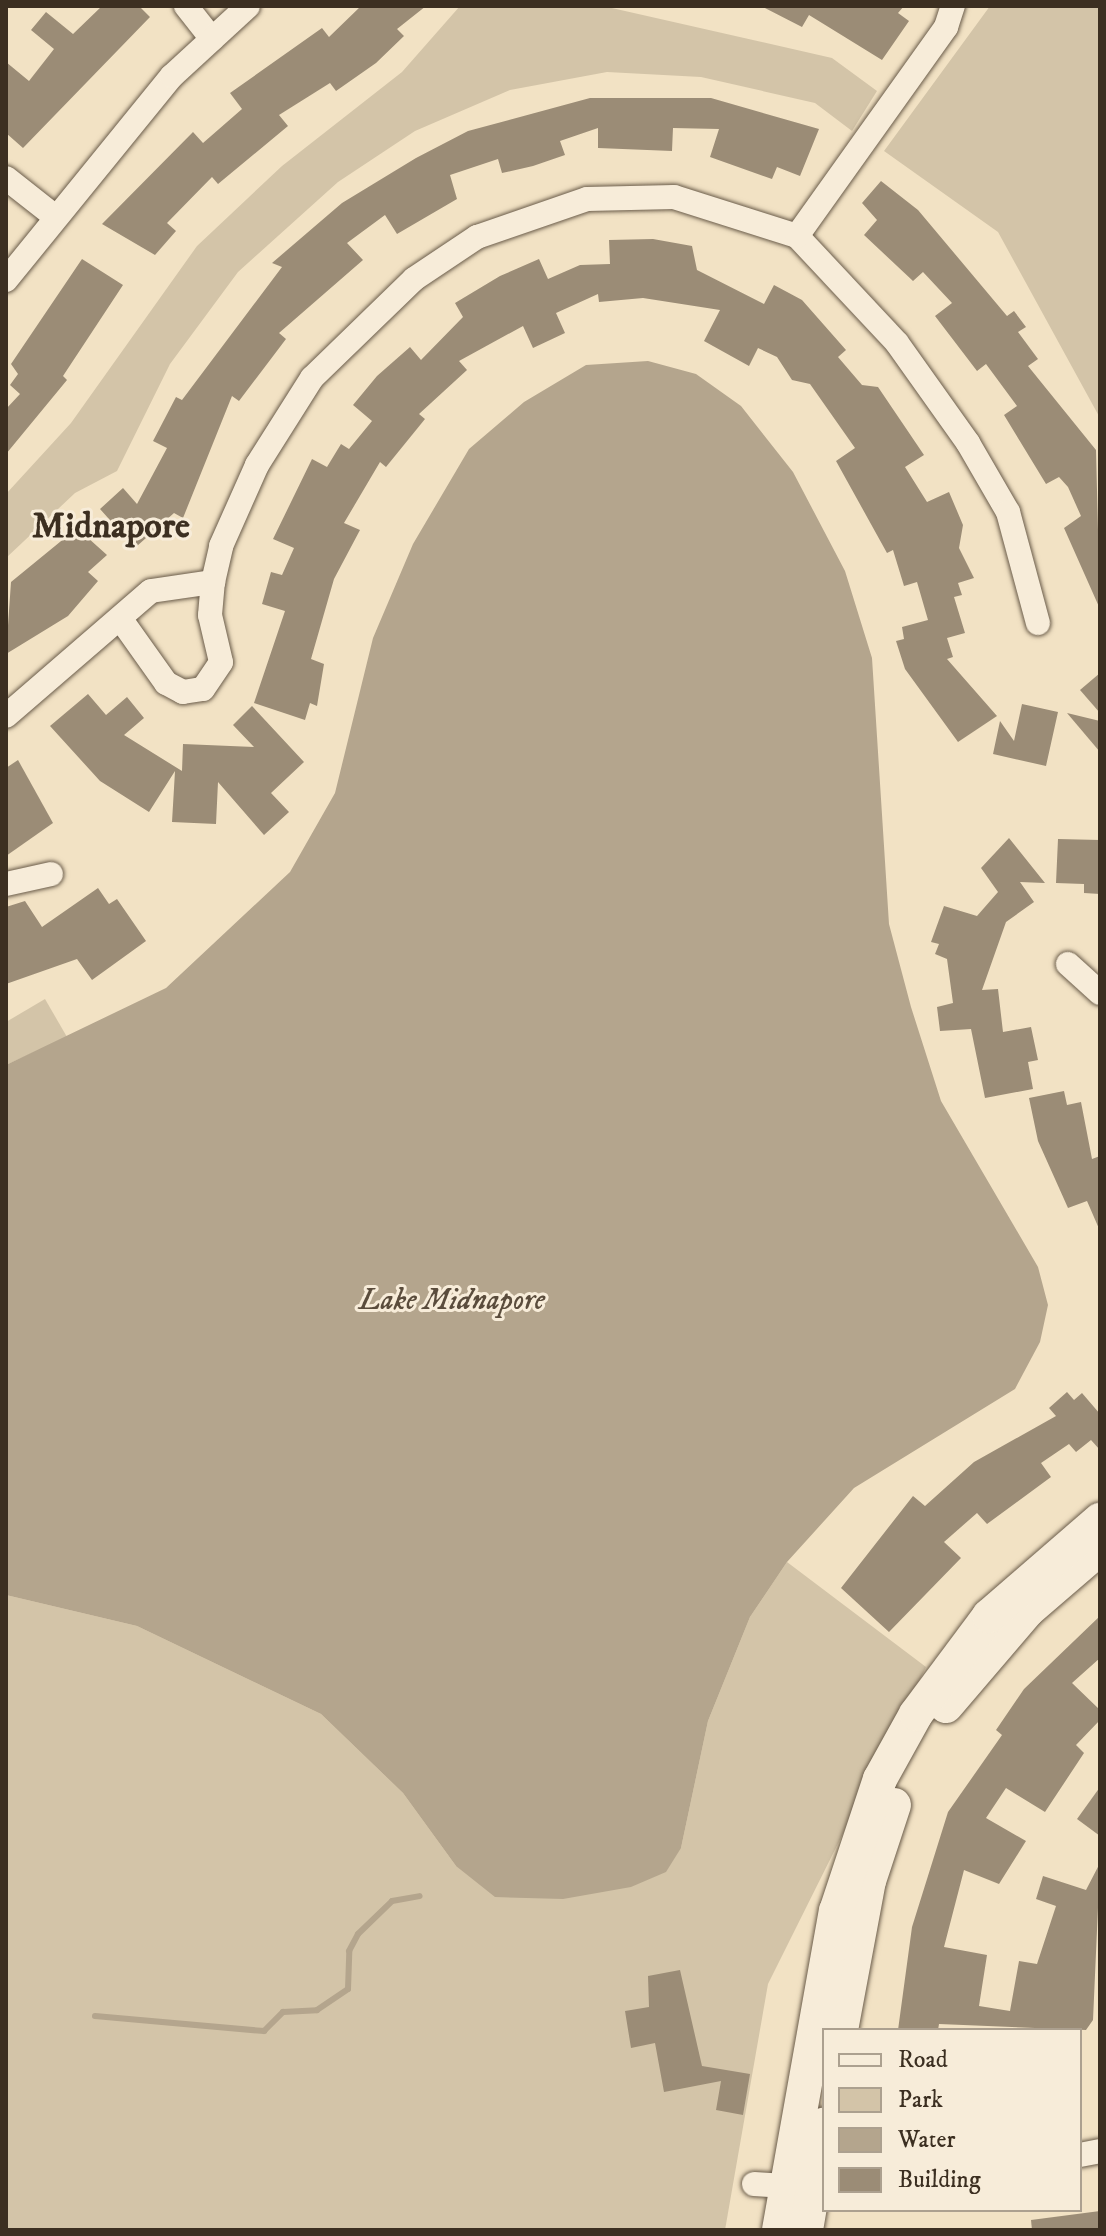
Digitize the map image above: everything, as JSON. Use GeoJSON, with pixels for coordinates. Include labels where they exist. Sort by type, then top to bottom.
{"type":"FeatureCollection","features":[{"type":"Feature","properties":{"kind":"street"},"geometry":{"type":"LineString","coordinates":[[186,6],[212,39]]}},
{"type":"Feature","properties":{"kind":"street"},"geometry":{"type":"LineString","coordinates":[[6,280],[53,215],[212,39],[248,6]]}},
{"type":"Feature","properties":{"kind":"street"},"geometry":{"type":"LineString","coordinates":[[797,236],[946,27],[953,6]]}},
{"type":"Feature","properties":{"kind":"street"},"geometry":{"type":"LineString","coordinates":[[6,178],[53,215]]}},
{"type":"Feature","properties":{"kind":"street"},"geometry":{"type":"LineString","coordinates":[[122,621],[166,683],[183,692],[203,689],[221,662],[210,615],[221,546],[257,465],[312,378],[381,306],[477,237],[551,206],[631,194],[711,204],[797,236],[897,343],[968,443],[1008,512],[1038,623]]}},
{"type":"Feature","properties":{"kind":"street"},"geometry":{"type":"LineString","coordinates":[[6,716],[165,584],[213,582]]}},
{"type":"Feature","properties":{"kind":"street"},"geometry":{"type":"LineString","coordinates":[[6,884],[51,874]]}},
{"type":"Feature","properties":{"kind":"street"},"geometry":{"type":"LineString","coordinates":[[1068,964],[1100,993]]}},
{"type":"Feature","properties":{"kind":"street"},"geometry":{"type":"LineString","coordinates":[[826,2028],[849,1913],[944,1690],[1017,1587],[1100,1520]]}},
{"type":"Feature","properties":{"kind":"street"},"geometry":{"type":"LineString","coordinates":[[944,1690],[1028,1610],[1100,1548]]}},
{"type":"Feature","properties":{"kind":"street"},"geometry":{"type":"LineString","coordinates":[[841,2028],[849,1913]]}},
{"type":"Feature","properties":{"kind":"street"},"geometry":{"type":"LineString","coordinates":[[806,2230],[794,2186],[822,2047]]}},
{"type":"Feature","properties":{"kind":"street"},"geometry":{"type":"LineString","coordinates":[[779,2230],[794,2186],[822,2129]]}},
{"type":"Feature","properties":{"kind":"green space"},"geometry":{"type":"Polygon","coordinates":[[[460,6],[603,6],[832,58],[877,91],[852,131],[815,103],[701,77],[607,72],[510,90],[415,131],[338,182],[238,272],[170,364],[117,471],[75,493],[6,558],[6,494],[71,423],[197,246],[282,166],[402,72],[460,6]]]}},
{"type":"Feature","properties":{"kind":"green space"},"geometry":{"type":"Polygon","coordinates":[[[990,6],[1100,6],[1100,418],[998,232],[884,151],[990,6]]]}},
{"type":"Feature","properties":{"kind":"green space"},"geometry":{"type":"Polygon","coordinates":[[[45,999],[67,1037],[6,1065],[6,1022],[45,999]]]}},
{"type":"Feature","properties":{"kind":"green space"},"geometry":{"type":"Polygon","coordinates":[[[787,1562],[926,1667],[768,1984],[725,2230],[6,2230],[6,1595],[137,1626],[321,1714],[403,1793],[456,1866],[681,1848],[708,1721],[750,1617],[787,1562]]]}},
{"type":"Feature","properties":{"kind":"water","name":"Lake Midnapore"},"geometry":{"type":"Polygon","coordinates":[[[648,361],[696,374],[741,406],[793,472],[845,571],[872,658],[889,924],[911,1007],[941,1101],[1038,1267],[1048,1305],[1040,1342],[1015,1389],[854,1488],[787,1562],[750,1617],[708,1721],[681,1848],[666,1872],[631,1887],[563,1899],[495,1897],[456,1866],[403,1793],[321,1714],[137,1626],[6,1595],[6,1065],[166,988],[290,872],[335,793],[373,638],[413,544],[469,449],[524,402],[586,365],[648,361]]]}},
{"type":"Feature","properties":{"kind":"building"},"geometry":{"type":"Polygon","coordinates":[[[102,6],[139,6],[150,17],[23,148],[6,133],[6,62],[29,81],[54,49],[31,30],[46,12],[73,34],[102,6]]]}},
{"type":"Feature","properties":{"kind":"building"},"geometry":{"type":"Polygon","coordinates":[[[361,6],[426,6],[397,29],[404,36],[376,63],[336,91],[330,83],[279,115],[288,126],[218,184],[212,177],[167,223],[176,231],[155,255],[102,224],[193,132],[203,143],[242,109],[230,93],[322,28],[329,37],[361,6]]]}},
{"type":"Feature","properties":{"kind":"building"},"geometry":{"type":"Polygon","coordinates":[[[761,6],[904,6],[898,13],[909,21],[882,60],[809,15],[802,27],[761,6]]]}},
{"type":"Feature","properties":{"kind":"building"},"geometry":{"type":"Polygon","coordinates":[[[590,98],[711,98],[819,129],[800,176],[777,167],[772,179],[710,157],[719,129],[673,128],[672,151],[598,148],[598,128],[560,141],[565,155],[533,166],[502,173],[498,159],[450,175],[457,199],[397,234],[385,215],[347,243],[363,260],[279,333],[286,339],[239,401],[232,396],[183,518],[174,513],[137,546],[100,509],[123,488],[137,504],[167,448],[153,441],[176,397],[182,400],[282,267],[272,263],[342,203],[468,131],[590,98]]]}},
{"type":"Feature","properties":{"kind":"building"},"geometry":{"type":"Polygon","coordinates":[[[881,181],[918,210],[1007,316],[1014,311],[1026,327],[1018,332],[1038,359],[1028,366],[1096,450],[1100,609],[1064,528],[1081,516],[1068,487],[1059,477],[1046,484],[1004,415],[1017,406],[986,364],[977,371],[935,316],[952,303],[923,272],[913,281],[864,235],[877,220],[862,203],[881,181]]]}},
{"type":"Feature","properties":{"kind":"building"},"geometry":{"type":"Polygon","coordinates":[[[653,239],[692,246],[697,270],[764,304],[774,285],[802,300],[846,350],[838,357],[862,385],[878,387],[924,455],[905,467],[927,502],[949,492],[963,525],[959,548],[974,578],[958,583],[962,595],[954,597],[965,633],[947,638],[953,657],[947,659],[997,716],[958,742],[905,669],[896,641],[904,639],[902,627],[928,620],[917,582],[904,586],[893,550],[887,553],[836,461],[855,448],[810,384],[792,380],[777,357],[758,348],[749,366],[704,341],[720,310],[643,298],[599,302],[598,294],[556,313],[565,333],[533,348],[523,326],[459,361],[467,370],[419,414],[425,419],[386,467],[380,462],[344,523],[360,530],[334,579],[311,659],[324,664],[317,706],[310,703],[305,720],[254,703],[285,611],[262,604],[271,572],[282,575],[294,548],[273,539],[312,459],[327,467],[341,444],[349,449],[372,421],[353,405],[377,376],[410,347],[421,360],[463,317],[455,303],[500,276],[539,259],[548,279],[580,265],[610,264],[609,240],[653,239]]]}},
{"type":"Feature","properties":{"kind":"building"},"geometry":{"type":"Polygon","coordinates":[[[82,259],[123,285],[63,376],[67,380],[6,454],[6,409],[20,394],[10,385],[18,374],[11,364],[82,259]]]}},
{"type":"Feature","properties":{"kind":"building"},"geometry":{"type":"Polygon","coordinates":[[[77,528],[107,555],[88,572],[98,581],[68,616],[6,654],[11,582],[77,528]]]}},
{"type":"Feature","properties":{"kind":"building"},"geometry":{"type":"Polygon","coordinates":[[[1100,673],[1100,713],[1080,690],[1100,673]]]}},
{"type":"Feature","properties":{"kind":"building"},"geometry":{"type":"Polygon","coordinates":[[[88,694],[106,715],[127,697],[144,718],[124,735],[182,771],[183,744],[254,747],[233,725],[252,706],[304,762],[271,793],[289,812],[264,835],[218,782],[216,824],[172,822],[175,771],[149,812],[100,781],[50,726],[88,694]]]}},
{"type":"Feature","properties":{"kind":"building"},"geometry":{"type":"Polygon","coordinates":[[[1022,704],[1058,712],[1046,766],[993,754],[1000,721],[1014,741],[1022,704]]]}},
{"type":"Feature","properties":{"kind":"building"},"geometry":{"type":"Polygon","coordinates":[[[1067,713],[1100,721],[1100,752],[1067,713]]]}},
{"type":"Feature","properties":{"kind":"building"},"geometry":{"type":"Polygon","coordinates":[[[18,760],[53,823],[6,856],[6,768],[18,760]]]}},
{"type":"Feature","properties":{"kind":"building"},"geometry":{"type":"Polygon","coordinates":[[[1009,838],[1045,883],[1020,882],[1034,902],[1006,922],[982,990],[998,989],[1003,1032],[1031,1027],[1038,1060],[1028,1062],[1033,1089],[985,1098],[971,1029],[940,1031],[937,1007],[953,1003],[947,959],[935,954],[939,944],[931,942],[944,906],[977,916],[998,892],[981,868],[1009,838]]]}},
{"type":"Feature","properties":{"kind":"building"},"geometry":{"type":"Polygon","coordinates":[[[1058,839],[1100,840],[1100,894],[1084,893],[1084,884],[1056,883],[1058,839]]]}},
{"type":"Feature","properties":{"kind":"building"},"geometry":{"type":"Polygon","coordinates":[[[98,888],[109,904],[117,899],[146,941],[92,980],[77,959],[6,984],[6,907],[25,901],[42,927],[98,888]]]}},
{"type":"Feature","properties":{"kind":"building"},"geometry":{"type":"Polygon","coordinates":[[[1064,1091],[1067,1105],[1081,1102],[1092,1159],[1100,1156],[1100,1231],[1087,1201],[1068,1208],[1038,1141],[1029,1098],[1064,1091]]]}},
{"type":"Feature","properties":{"kind":"building"},"geometry":{"type":"Polygon","coordinates":[[[1067,1392],[1074,1400],[1082,1393],[1100,1414],[1100,1450],[1091,1440],[1076,1452],[1069,1444],[1041,1463],[1051,1477],[987,1524],[977,1513],[944,1542],[961,1558],[889,1632],[841,1588],[913,1496],[925,1506],[974,1462],[1056,1416],[1049,1408],[1067,1392]]]}},
{"type":"Feature","properties":{"kind":"building"},"geometry":{"type":"Polygon","coordinates":[[[1100,1616],[1100,1658],[1072,1683],[1100,1710],[1100,1720],[1076,1745],[1084,1753],[1045,1812],[1006,1788],[986,1818],[1026,1841],[999,1884],[964,1870],[944,1947],[987,1955],[979,2006],[1010,2011],[1019,1961],[1037,1964],[1056,1906],[1036,1899],[1043,1876],[1086,1890],[1100,1863],[1093,2020],[1086,2030],[939,2024],[938,2028],[898,2028],[912,1927],[948,1812],[1002,1735],[996,1730],[1024,1689],[1100,1616]]]}},
{"type":"Feature","properties":{"kind":"building"},"geometry":{"type":"Polygon","coordinates":[[[1100,1787],[1100,1836],[1077,1819],[1100,1787]]]}},
{"type":"Feature","properties":{"kind":"building"},"geometry":{"type":"Polygon","coordinates":[[[680,1970],[702,2066],[750,2074],[743,2115],[716,2110],[721,2081],[664,2092],[655,2043],[631,2048],[625,2011],[649,2007],[648,1976],[680,1970]]]}},
{"type":"Feature","properties":{"kind":"building"},"geometry":{"type":"Polygon","coordinates":[[[1100,2211],[1100,2230],[1032,2230],[1031,2220],[1100,2211]]]}},
{"type":"Feature","properties":{"kind":"waterway"},"geometry":{"type":"LineString","coordinates":[[95,2016],[264,2031],[283,2012],[317,2010],[348,1989],[349,1951],[358,1934],[392,1901],[420,1896]]}},
{"type":"Feature","properties":{"kind":"district","name":"Midnapore"},"geometry":{"type":"Point","coordinates":[111,527]}}]}
